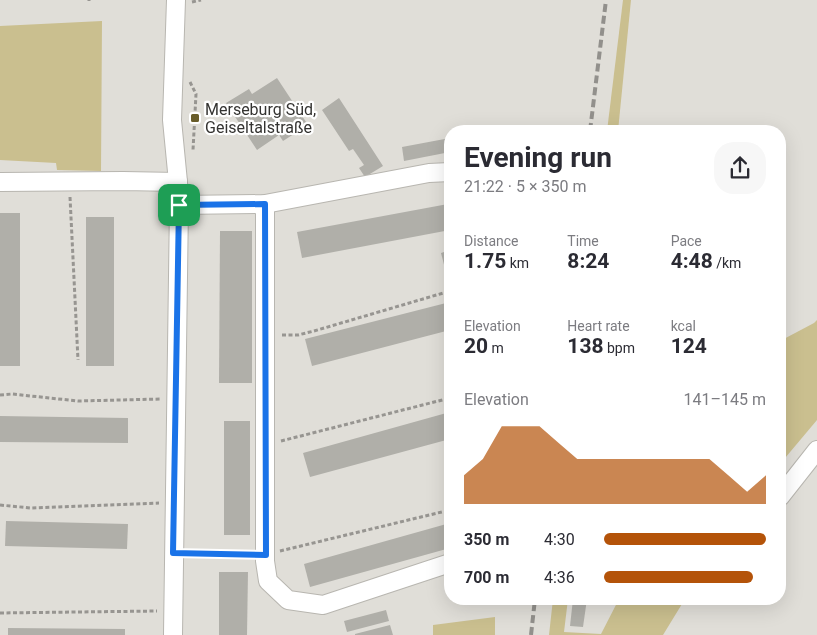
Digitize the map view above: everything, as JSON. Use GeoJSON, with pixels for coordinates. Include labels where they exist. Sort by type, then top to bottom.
{"type":"FeatureCollection","features":[{"type":"Feature","properties":{"kind":"street"},"geometry":{"type":"LineString","coordinates":[[173,635],[179,205],[172,120],[176,0]]}},
{"type":"Feature","properties":{"kind":"street"},"geometry":{"type":"LineString","coordinates":[[179,205],[265,204],[429,173],[444,172]]}},
{"type":"Feature","properties":{"kind":"street"},"geometry":{"type":"LineString","coordinates":[[0,182],[178,182]]}},
{"type":"Feature","properties":{"kind":"street"},"geometry":{"type":"LineString","coordinates":[[265,204],[265,445],[268,581],[288,600],[323,605],[444,565]]}},
{"type":"Feature","properties":{"kind":"street"},"geometry":{"type":"LineString","coordinates":[[786,490],[817,450]]}},
{"type":"Feature","properties":{"kind":"path"},"geometry":{"type":"LineString","coordinates":[[70,181],[78,360]]}},
{"type":"Feature","properties":{"kind":"path"},"geometry":{"type":"LineString","coordinates":[[265,335],[298,335],[444,293]]}},
{"type":"Feature","properties":{"kind":"path"},"geometry":{"type":"LineString","coordinates":[[0,395],[12,394],[78,401],[176,398]]}},
{"type":"Feature","properties":{"kind":"path"},"geometry":{"type":"LineString","coordinates":[[265,445],[444,400]]}},
{"type":"Feature","properties":{"kind":"path"},"geometry":{"type":"LineString","coordinates":[[0,504],[31,508],[174,502]]}},
{"type":"Feature","properties":{"kind":"path"},"geometry":{"type":"LineString","coordinates":[[173,553],[266,555],[444,511]]}},
{"type":"Feature","properties":{"kind":"path"},"geometry":{"type":"LineString","coordinates":[[0,614],[173,610]]}},
{"type":"Feature","properties":{"kind":"shaded area"},"geometry":{"type":"Polygon","coordinates":[[[623,0],[631,0],[619,125],[608,125],[623,0]]]}},
{"type":"Feature","properties":{"kind":"shaded area"},"geometry":{"type":"Polygon","coordinates":[[[102,21],[101,171],[57,170],[56,163],[0,160],[0,26],[102,21]]]}},
{"type":"Feature","properties":{"kind":"shaded area"},"geometry":{"type":"Polygon","coordinates":[[[817,320],[817,420],[786,457],[786,338],[817,320]]]}},
{"type":"Feature","properties":{"kind":"shaded area"},"geometry":{"type":"Polygon","coordinates":[[[552,605],[567,605],[564,632],[601,634],[616,605],[681,605],[663,635],[549,635],[552,605]]]}},
{"type":"Feature","properties":{"kind":"shaded area"},"geometry":{"type":"Polygon","coordinates":[[[495,617],[495,635],[433,635],[433,625],[495,617]]]}},
{"type":"Feature","properties":{"kind":"building"},"geometry":{"type":"Polygon","coordinates":[[[277,78],[308,125],[283,141],[279,135],[257,150],[226,103],[249,89],[252,94],[277,78]]]}},
{"type":"Feature","properties":{"kind":"building"},"geometry":{"type":"Polygon","coordinates":[[[339,98],[383,166],[365,177],[359,168],[364,165],[353,149],[349,151],[322,110],[339,98]]]}},
{"type":"Feature","properties":{"kind":"building"},"geometry":{"type":"Polygon","coordinates":[[[444,139],[444,153],[404,161],[402,147],[444,139]]]}},
{"type":"Feature","properties":{"kind":"building"},"geometry":{"type":"Polygon","coordinates":[[[444,205],[444,231],[302,258],[297,232],[444,205]]]}},
{"type":"Feature","properties":{"kind":"building"},"geometry":{"type":"Polygon","coordinates":[[[0,213],[20,213],[20,366],[0,366],[0,213]]]}},
{"type":"Feature","properties":{"kind":"building"},"geometry":{"type":"Polygon","coordinates":[[[86,217],[114,217],[114,366],[86,366],[86,217]]]}},
{"type":"Feature","properties":{"kind":"building"},"geometry":{"type":"Polygon","coordinates":[[[220,231],[252,231],[252,383],[219,383],[220,231]]]}},
{"type":"Feature","properties":{"kind":"building"},"geometry":{"type":"Polygon","coordinates":[[[444,252],[444,265],[441,253],[444,252]]]}},
{"type":"Feature","properties":{"kind":"building"},"geometry":{"type":"Polygon","coordinates":[[[444,304],[444,332],[312,366],[305,339],[444,304]]]}},
{"type":"Feature","properties":{"kind":"building"},"geometry":{"type":"Polygon","coordinates":[[[444,414],[444,441],[310,477],[303,453],[444,414]]]}},
{"type":"Feature","properties":{"kind":"building"},"geometry":{"type":"Polygon","coordinates":[[[0,416],[128,418],[128,443],[0,442],[0,416]]]}},
{"type":"Feature","properties":{"kind":"building"},"geometry":{"type":"Polygon","coordinates":[[[224,421],[250,421],[250,535],[224,535],[224,421]]]}},
{"type":"Feature","properties":{"kind":"building"},"geometry":{"type":"Polygon","coordinates":[[[6,521],[128,524],[127,549],[5,546],[6,521]]]}},
{"type":"Feature","properties":{"kind":"building"},"geometry":{"type":"Polygon","coordinates":[[[444,525],[444,550],[310,587],[304,564],[444,525]]]}},
{"type":"Feature","properties":{"kind":"building"},"geometry":{"type":"Polygon","coordinates":[[[219,572],[248,572],[247,635],[219,635],[219,572]]]}},
{"type":"Feature","properties":{"kind":"building"},"geometry":{"type":"Polygon","coordinates":[[[572,605],[586,605],[583,627],[570,626],[572,605]]]}},
{"type":"Feature","properties":{"kind":"building"},"geometry":{"type":"Polygon","coordinates":[[[386,610],[389,621],[347,632],[344,621],[386,610]]]}},
{"type":"Feature","properties":{"kind":"building"},"geometry":{"type":"Polygon","coordinates":[[[390,625],[393,635],[355,635],[355,634],[390,625]]]}},
{"type":"Feature","properties":{"kind":"building"},"geometry":{"type":"Polygon","coordinates":[[[8,628],[125,629],[125,635],[8,635],[8,628]]]}},
{"type":"Feature","properties":{"kind":"railway"},"geometry":{"type":"LineString","coordinates":[[591,125],[606,0]]}},
{"type":"Feature","properties":{"kind":"railway"},"geometry":{"type":"LineString","coordinates":[[531,635],[534,605]]}},
{"type":"Feature","properties":{"kind":"place","name":"Merseburg Süd, Geiseltalstraße"},"geometry":{"type":"Point","coordinates":[195,118]}},
{"type":"Feature","properties":{"kind":"route"},"geometry":{"type":"LineString","coordinates":[[265,204],[266,555],[173,553],[179,205],[265,204]]}}]}
